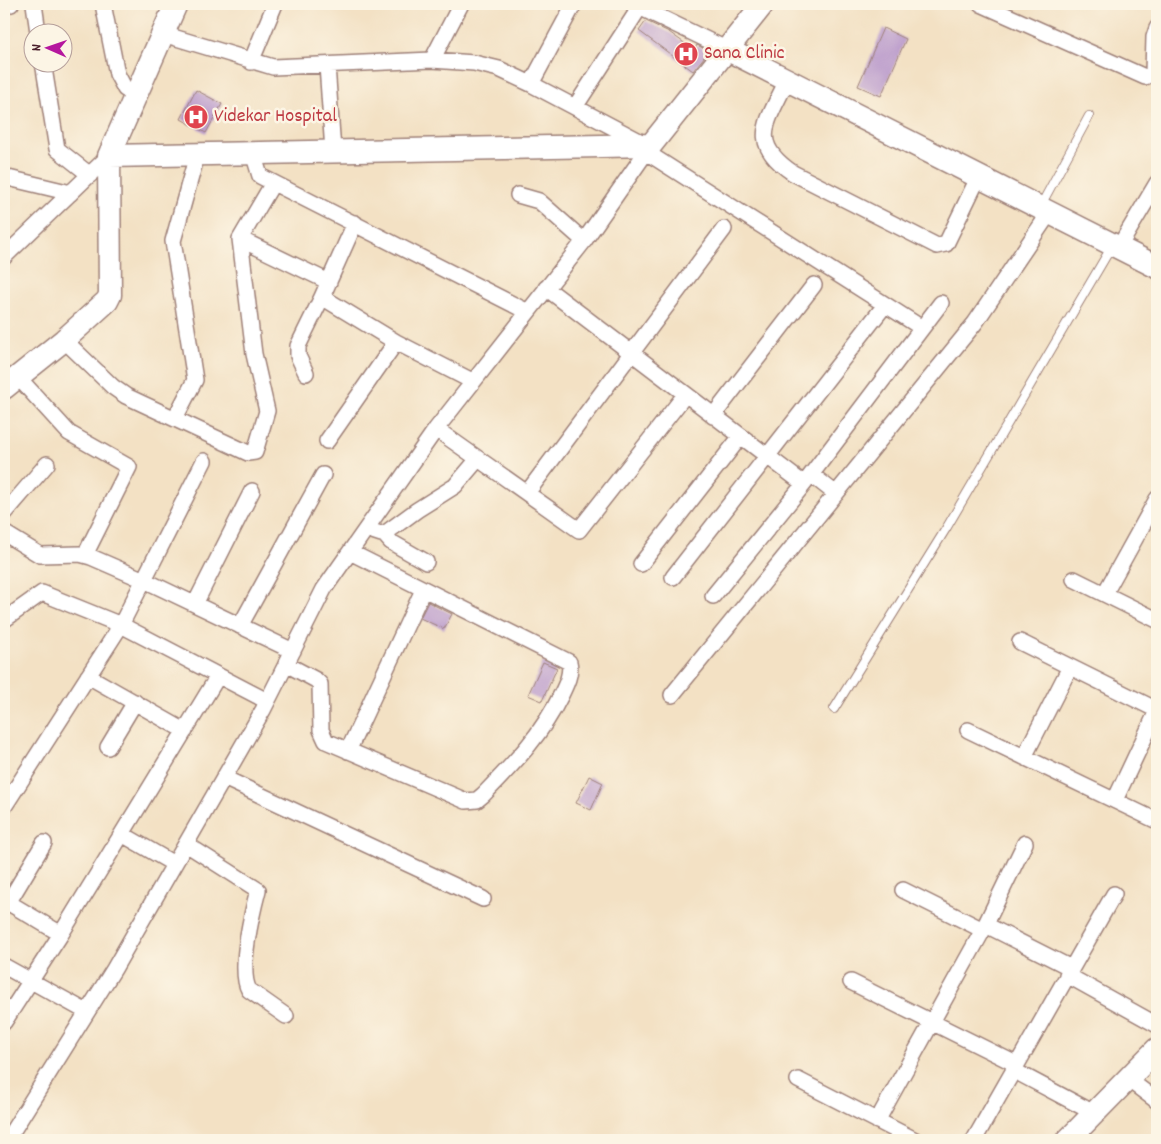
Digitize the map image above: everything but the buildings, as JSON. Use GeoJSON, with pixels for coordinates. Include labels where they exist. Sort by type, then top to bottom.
{"type":"FeatureCollection","features":[{"type":"Feature","properties":{"kind":"street"},"geometry":{"type":"LineString","coordinates":[[4,5],[11,4]]}},
{"type":"Feature","properties":{"kind":"street"},"geometry":{"type":"LineString","coordinates":[[34,4],[37,22]]}},
{"type":"Feature","properties":{"kind":"street"},"geometry":{"type":"LineString","coordinates":[[103,4],[117,74],[125,89],[136,96]]}},
{"type":"Feature","properties":{"kind":"street"},"geometry":{"type":"LineString","coordinates":[[4,257],[110,156],[176,4]]}},
{"type":"Feature","properties":{"kind":"street"},"geometry":{"type":"LineString","coordinates":[[250,62],[275,4]]}},
{"type":"Feature","properties":{"kind":"street"},"geometry":{"type":"LineString","coordinates":[[432,60],[461,4]]}},
{"type":"Feature","properties":{"kind":"street"},"geometry":{"type":"LineString","coordinates":[[532,84],[574,4]]}},
{"type":"Feature","properties":{"kind":"street"},"geometry":{"type":"LineString","coordinates":[[7,1140],[87,1012],[224,778],[267,701],[324,589],[436,428],[526,311],[584,241],[648,147],[728,50],[763,4]]}},
{"type":"Feature","properties":{"kind":"street"},"geometry":{"type":"LineString","coordinates":[[981,4],[1145,77],[1153,73],[1154,37],[1157,28]]}},
{"type":"Feature","properties":{"kind":"street"},"geometry":{"type":"LineString","coordinates":[[575,107],[637,5],[1157,267]]}},
{"type":"Feature","properties":{"kind":"street"},"geometry":{"type":"LineString","coordinates":[[163,34],[250,62],[273,67],[432,60],[474,63],[499,69],[532,84],[648,147],[922,328]]}},
{"type":"Feature","properties":{"kind":"street"},"geometry":{"type":"LineString","coordinates":[[327,65],[333,151]]}},
{"type":"Feature","properties":{"kind":"street"},"geometry":{"type":"LineString","coordinates":[[45,72],[57,149],[90,175]]}},
{"type":"Feature","properties":{"kind":"street"},"geometry":{"type":"LineString","coordinates":[[787,80],[766,130],[768,152],[776,162],[793,173],[903,229],[937,246],[946,244],[979,176]]}},
{"type":"Feature","properties":{"kind":"street"},"geometry":{"type":"LineString","coordinates":[[110,156],[648,147]]}},
{"type":"Feature","properties":{"kind":"street"},"geometry":{"type":"LineString","coordinates":[[253,153],[258,174],[273,183],[526,311]]}},
{"type":"Feature","properties":{"kind":"street"},"geometry":{"type":"LineString","coordinates":[[175,418],[195,380],[173,240],[197,155]]}},
{"type":"Feature","properties":{"kind":"street"},"geometry":{"type":"LineString","coordinates":[[85,555],[129,467],[69,433],[10,382],[64,340],[107,301],[110,295],[110,156]]}},
{"type":"Feature","properties":{"kind":"street"},"geometry":{"type":"LineString","coordinates":[[4,177],[71,193]]}},
{"type":"Feature","properties":{"kind":"street"},"geometry":{"type":"LineString","coordinates":[[64,340],[113,388],[126,396],[248,452],[252,453],[257,450],[268,411],[254,354],[240,239],[273,183]]}},
{"type":"Feature","properties":{"kind":"street"},"geometry":{"type":"LineString","coordinates":[[1116,246],[1157,183]]}},
{"type":"Feature","properties":{"kind":"street"},"geometry":{"type":"LineString","coordinates":[[518,195],[539,201],[584,241]]}},
{"type":"Feature","properties":{"kind":"street"},"geometry":{"type":"LineString","coordinates":[[672,695],[975,322],[1045,210]]}},
{"type":"Feature","properties":{"kind":"street"},"geometry":{"type":"LineString","coordinates":[[306,373],[298,356],[298,346],[355,223]]}},
{"type":"Feature","properties":{"kind":"street"},"geometry":{"type":"LineString","coordinates":[[527,494],[630,352],[724,229]]}},
{"type":"Feature","properties":{"kind":"street"},"geometry":{"type":"LineString","coordinates":[[4,238],[20,241]]}},
{"type":"Feature","properties":{"kind":"street"},"geometry":{"type":"LineString","coordinates":[[240,239],[329,282]]}},
{"type":"Feature","properties":{"kind":"street"},"geometry":{"type":"LineString","coordinates":[[713,416],[814,285]]}},
{"type":"Feature","properties":{"kind":"street"},"geometry":{"type":"LineString","coordinates":[[546,288],[767,456],[836,494]]}},
{"type":"Feature","properties":{"kind":"street"},"geometry":{"type":"LineString","coordinates":[[322,297],[396,342],[472,381]]}},
{"type":"Feature","properties":{"kind":"street"},"geometry":{"type":"LineString","coordinates":[[713,596],[808,480],[941,303]]}},
{"type":"Feature","properties":{"kind":"street"},"geometry":{"type":"LineString","coordinates":[[674,577],[885,304]]}},
{"type":"Feature","properties":{"kind":"street"},"geometry":{"type":"LineString","coordinates":[[326,441],[396,342]]}},
{"type":"Feature","properties":{"kind":"street"},"geometry":{"type":"LineString","coordinates":[[436,428],[576,529],[581,529],[685,395]]}},
{"type":"Feature","properties":{"kind":"street"},"geometry":{"type":"LineString","coordinates":[[641,564],[741,436]]}},
{"type":"Feature","properties":{"kind":"street"},"geometry":{"type":"LineString","coordinates":[[384,534],[455,486],[478,459]]}},
{"type":"Feature","properties":{"kind":"street"},"geometry":{"type":"LineString","coordinates":[[4,807],[121,625],[204,461]]}},
{"type":"Feature","properties":{"kind":"street"},"geometry":{"type":"LineString","coordinates":[[4,514],[47,464]]}},
{"type":"Feature","properties":{"kind":"street"},"geometry":{"type":"LineString","coordinates":[[240,626],[323,475]]}},
{"type":"Feature","properties":{"kind":"street"},"geometry":{"type":"LineString","coordinates":[[195,604],[252,491]]}},
{"type":"Feature","properties":{"kind":"street"},"geometry":{"type":"LineString","coordinates":[[1105,593],[1157,499]]}},
{"type":"Feature","properties":{"kind":"street"},"geometry":{"type":"LineString","coordinates":[[366,529],[384,534],[391,542],[426,562]]}},
{"type":"Feature","properties":{"kind":"street"},"geometry":{"type":"LineString","coordinates":[[4,533],[30,551],[40,555],[85,555],[144,580],[240,626],[290,657],[320,684],[321,735],[326,741],[466,801],[477,800],[533,742],[548,722],[566,685],[570,669],[569,662],[350,552]]}},
{"type":"Feature","properties":{"kind":"street"},"geometry":{"type":"LineString","coordinates":[[1074,579],[1157,620]]}},
{"type":"Feature","properties":{"kind":"street"},"geometry":{"type":"LineString","coordinates":[[348,751],[423,590]]}},
{"type":"Feature","properties":{"kind":"street"},"geometry":{"type":"LineString","coordinates":[[4,620],[42,593],[121,625],[267,701]]}},
{"type":"Feature","properties":{"kind":"street"},"geometry":{"type":"LineString","coordinates":[[1020,642],[1157,710],[1114,800]]}},
{"type":"Feature","properties":{"kind":"street"},"geometry":{"type":"LineString","coordinates":[[1024,756],[1070,667]]}},
{"type":"Feature","properties":{"kind":"street"},"geometry":{"type":"LineString","coordinates":[[88,676],[185,731]]}},
{"type":"Feature","properties":{"kind":"street"},"geometry":{"type":"LineString","coordinates":[[4,1022],[61,934],[218,676]]}},
{"type":"Feature","properties":{"kind":"street"},"geometry":{"type":"LineString","coordinates":[[108,747],[135,702]]}},
{"type":"Feature","properties":{"kind":"street"},"geometry":{"type":"LineString","coordinates":[[968,730],[1157,821]]}},
{"type":"Feature","properties":{"kind":"street"},"geometry":{"type":"LineString","coordinates":[[224,778],[483,899]]}},
{"type":"Feature","properties":{"kind":"street"},"geometry":{"type":"LineString","coordinates":[[122,834],[174,864]]}},
{"type":"Feature","properties":{"kind":"street"},"geometry":{"type":"LineString","coordinates":[[44,843],[6,902],[61,934]]}},
{"type":"Feature","properties":{"kind":"street"},"geometry":{"type":"LineString","coordinates":[[877,1121],[931,1020],[984,928],[1025,843]]}},
{"type":"Feature","properties":{"kind":"street"},"geometry":{"type":"LineString","coordinates":[[186,844],[258,890],[244,972],[246,986],[286,1016]]}},
{"type":"Feature","properties":{"kind":"street"},"geometry":{"type":"LineString","coordinates":[[903,890],[1069,971],[1157,1025]]}},
{"type":"Feature","properties":{"kind":"street"},"geometry":{"type":"LineString","coordinates":[[974,1140],[1114,894]]}},
{"type":"Feature","properties":{"kind":"street"},"geometry":{"type":"LineString","coordinates":[[4,966],[87,1012]]}},
{"type":"Feature","properties":{"kind":"street"},"geometry":{"type":"LineString","coordinates":[[851,982],[931,1020],[1094,1113]]}},
{"type":"Feature","properties":{"kind":"street"},"geometry":{"type":"LineString","coordinates":[[1068,1140],[1129,1080],[1157,1049]]}},
{"type":"Feature","properties":{"kind":"street"},"geometry":{"type":"LineString","coordinates":[[798,1080],[915,1140]]}},
{"type":"Feature","properties":{"kind":"street"},"geometry":{"type":"LineString","coordinates":[[1129,1080],[1157,1101]]}},
{"type":"Feature","properties":{"kind":"lane"},"geometry":{"type":"LineString","coordinates":[[1045,210],[1089,116]]}},
{"type":"Feature","properties":{"kind":"lane"},"geometry":{"type":"LineString","coordinates":[[834,709],[947,527],[1116,246]]}},
{"type":"Feature","properties":{"kind":"place","name":"Sana Clinic"},"geometry":{"type":"Point","coordinates":[686,54]}},
{"type":"Feature","properties":{"kind":"place","name":"Videkar Hospital"},"geometry":{"type":"Point","coordinates":[196,117]}}]}
